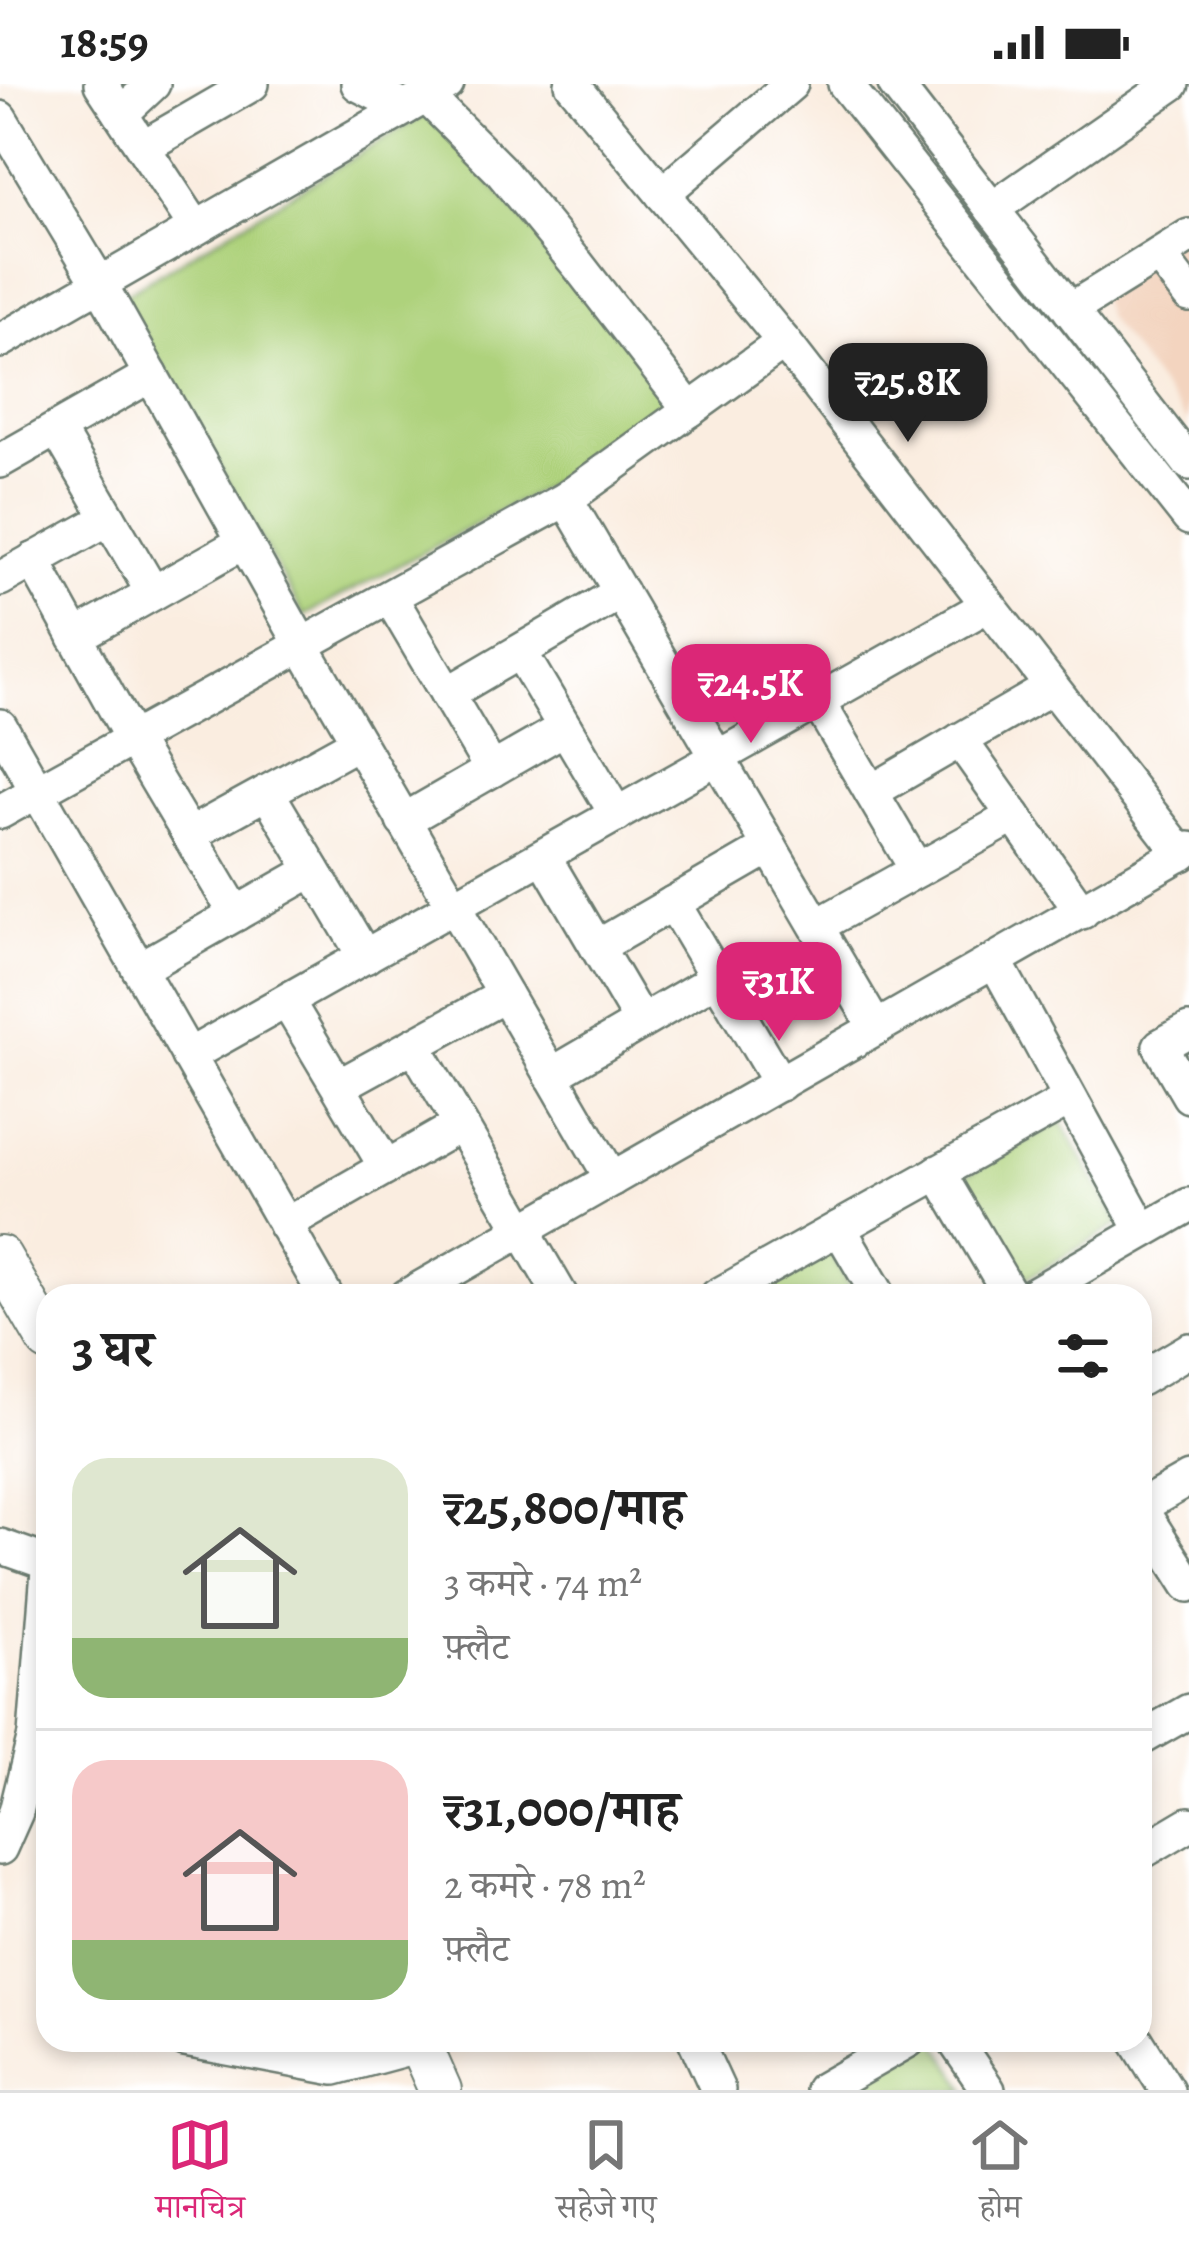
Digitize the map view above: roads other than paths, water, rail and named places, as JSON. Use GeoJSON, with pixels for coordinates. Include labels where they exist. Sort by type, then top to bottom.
{"type":"FeatureCollection","features":[{"type":"Feature","properties":{"kind":"main road"},"geometry":{"type":"LineString","coordinates":[[0,1257],[36,1319]]}},
{"type":"Feature","properties":{"kind":"main road"},"geometry":{"type":"LineString","coordinates":[[423,2052],[440,2090]]}},
{"type":"Feature","properties":{"kind":"street"},"geometry":{"type":"LineString","coordinates":[[101,84],[196,228]]}},
{"type":"Feature","properties":{"kind":"street"},"geometry":{"type":"LineString","coordinates":[[121,114],[153,84]]}},
{"type":"Feature","properties":{"kind":"street"},"geometry":{"type":"LineString","coordinates":[[142,147],[252,84]]}},
{"type":"Feature","properties":{"kind":"street"},"geometry":{"type":"LineString","coordinates":[[358,84],[426,96],[500,170],[690,410]]}},
{"type":"Feature","properties":{"kind":"street"},"geometry":{"type":"LineString","coordinates":[[428,1284],[1185,851],[784,342],[572,84]]}},
{"type":"Feature","properties":{"kind":"street"},"geometry":{"type":"LineString","coordinates":[[662,194],[791,84]]}},
{"type":"Feature","properties":{"kind":"street"},"geometry":{"type":"LineString","coordinates":[[845,84],[1189,518]]}},
{"type":"Feature","properties":{"kind":"street"},"geometry":{"type":"LineString","coordinates":[[895,84],[1189,464]]}},
{"type":"Feature","properties":{"kind":"street"},"geometry":{"type":"LineString","coordinates":[[992,208],[1172,84]]}},
{"type":"Feature","properties":{"kind":"street"},"geometry":{"type":"LineString","coordinates":[[3,333],[100,284],[426,96]]}},
{"type":"Feature","properties":{"kind":"street"},"geometry":{"type":"LineString","coordinates":[[0,118],[100,284],[302,645],[612,1179]]}},
{"type":"Feature","properties":{"kind":"street"},"geometry":{"type":"LineString","coordinates":[[1070,310],[1189,236]]}},
{"type":"Feature","properties":{"kind":"street"},"geometry":{"type":"LineString","coordinates":[[1159,255],[1189,295]]}},
{"type":"Feature","properties":{"kind":"street"},"geometry":{"type":"LineString","coordinates":[[0,812],[566,499],[784,342]]}},
{"type":"Feature","properties":{"kind":"street"},"geometry":{"type":"LineString","coordinates":[[0,461],[151,375]]}},
{"type":"Feature","properties":{"kind":"street"},"geometry":{"type":"LineString","coordinates":[[57,429],[153,593]]}},
{"type":"Feature","properties":{"kind":"street"},"geometry":{"type":"LineString","coordinates":[[566,499],[876,1028]]}},
{"type":"Feature","properties":{"kind":"street"},"geometry":{"type":"LineString","coordinates":[[0,579],[109,518]]}},
{"type":"Feature","properties":{"kind":"street"},"geometry":{"type":"LineString","coordinates":[[76,637],[244,542]]}},
{"type":"Feature","properties":{"kind":"street"},"geometry":{"type":"LineString","coordinates":[[34,560],[236,914]]}},
{"type":"Feature","properties":{"kind":"street"},"geometry":{"type":"LineString","coordinates":[[447,694],[621,592]]}},
{"type":"Feature","properties":{"kind":"street"},"geometry":{"type":"LineString","coordinates":[[390,597],[492,770]]}},
{"type":"Feature","properties":{"kind":"street"},"geometry":{"type":"LineString","coordinates":[[188,1056],[988,604]]}},
{"type":"Feature","properties":{"kind":"street"},"geometry":{"type":"LineString","coordinates":[[520,652],[617,815]]}},
{"type":"Feature","properties":{"kind":"street"},"geometry":{"type":"LineString","coordinates":[[872,792],[1052,687]]}},
{"type":"Feature","properties":{"kind":"street"},"geometry":{"type":"LineString","coordinates":[[818,702],[917,870]]}},
{"type":"Feature","properties":{"kind":"street"},"geometry":{"type":"LineString","coordinates":[[0,726],[319,1284]]}},
{"type":"Feature","properties":{"kind":"street"},"geometry":{"type":"LineString","coordinates":[[404,820],[566,728]]}},
{"type":"Feature","properties":{"kind":"street"},"geometry":{"type":"LineString","coordinates":[[960,740],[1082,911]]}},
{"type":"Feature","properties":{"kind":"street"},"geometry":{"type":"LineString","coordinates":[[189,835],[358,742]]}},
{"type":"Feature","properties":{"kind":"street"},"geometry":{"type":"LineString","coordinates":[[267,792],[365,957]]}},
{"type":"Feature","properties":{"kind":"street"},"geometry":{"type":"LineString","coordinates":[[817,926],[1014,816]]}},
{"type":"Feature","properties":{"kind":"street"},"geometry":{"type":"LineString","coordinates":[[597,946],[770,847]]}},
{"type":"Feature","properties":{"kind":"street"},"geometry":{"type":"LineString","coordinates":[[544,857],[641,1022]]}},
{"type":"Feature","properties":{"kind":"street"},"geometry":{"type":"LineString","coordinates":[[139,969],[313,870]]}},
{"type":"Feature","properties":{"kind":"street"},"geometry":{"type":"LineString","coordinates":[[673,903],[780,1084]]}},
{"type":"Feature","properties":{"kind":"street"},"geometry":{"type":"LineString","coordinates":[[994,961],[1143,1231]]}},
{"type":"Feature","properties":{"kind":"street"},"geometry":{"type":"LineString","coordinates":[[551,1075],[717,978]]}},
{"type":"Feature","properties":{"kind":"street"},"geometry":{"type":"LineString","coordinates":[[339,1086],[505,995]]}},
{"type":"Feature","properties":{"kind":"street"},"geometry":{"type":"LineString","coordinates":[[287,1000],[386,1167]]}},
{"type":"Feature","properties":{"kind":"street"},"geometry":{"type":"LineString","coordinates":[[1189,1030],[1160,1046],[1189,1096]]}},
{"type":"Feature","properties":{"kind":"street"},"geometry":{"type":"LineString","coordinates":[[414,1045],[554,1284]]}},
{"type":"Feature","properties":{"kind":"street"},"geometry":{"type":"LineString","coordinates":[[739,1284],[1070,1099]]}},
{"type":"Feature","properties":{"kind":"street"},"geometry":{"type":"LineString","coordinates":[[285,1225],[460,1125]]}},
{"type":"Feature","properties":{"kind":"street"},"geometry":{"type":"LineString","coordinates":[[938,1172],[1004,1284]]}},
{"type":"Feature","properties":{"kind":"street"},"geometry":{"type":"LineString","coordinates":[[1051,1284],[1189,1204]]}},
{"type":"Feature","properties":{"kind":"street"},"geometry":{"type":"LineString","coordinates":[[839,1228],[872,1284]]}},
{"type":"Feature","properties":{"kind":"street"},"geometry":{"type":"LineString","coordinates":[[1152,1372],[1189,1350]]}},
{"type":"Feature","properties":{"kind":"street"},"geometry":{"type":"LineString","coordinates":[[1152,1501],[1189,1479]]}},
{"type":"Feature","properties":{"kind":"street"},"geometry":{"type":"LineString","coordinates":[[1152,1527],[1189,1586]]}},
{"type":"Feature","properties":{"kind":"street"},"geometry":{"type":"LineString","coordinates":[[0,1546],[36,1562]]}},
{"type":"Feature","properties":{"kind":"street"},"geometry":{"type":"LineString","coordinates":[[1152,1725],[1189,1711]]}},
{"type":"Feature","properties":{"kind":"street"},"geometry":{"type":"LineString","coordinates":[[0,1848],[16,1812],[36,1722]]}},
{"type":"Feature","properties":{"kind":"street"},"geometry":{"type":"LineString","coordinates":[[1152,1845],[1189,1824]]}},
{"type":"Feature","properties":{"kind":"street"},"geometry":{"type":"LineString","coordinates":[[253,2052],[335,2068],[389,2052]]}},
{"type":"Feature","properties":{"kind":"street"},"geometry":{"type":"LineString","coordinates":[[700,2052],[718,2090]]}},
{"type":"Feature","properties":{"kind":"street"},"geometry":{"type":"LineString","coordinates":[[822,2090],[888,2052]]}},
{"type":"Feature","properties":{"kind":"street"},"geometry":{"type":"LineString","coordinates":[[963,2052],[988,2090]]}},
{"type":"Feature","properties":{"kind":"street"},"geometry":{"type":"LineString","coordinates":[[1143,2052],[1167,2090]]}}]}
